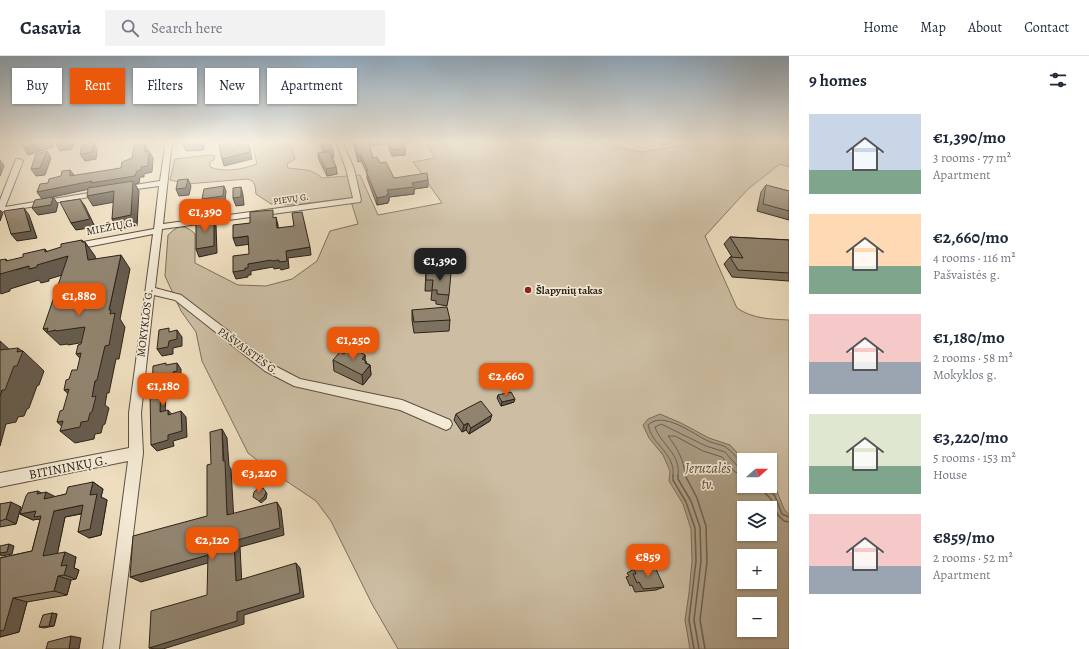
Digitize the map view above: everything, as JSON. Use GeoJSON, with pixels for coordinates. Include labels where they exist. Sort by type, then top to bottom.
{"type":"FeatureCollection","features":[{"type":"Feature","properties":{"kind":"street"},"geometry":{"type":"LineString","coordinates":[[15,169],[0,210],[163,183]]}},
{"type":"Feature","properties":{"kind":"street","name":"MOKYKLOS G."},"geometry":{"type":"LineString","coordinates":[[111,649],[136,453],[135,413],[165,169]]}},
{"type":"Feature","properties":{"kind":"street","name":"PIEVŲ G."},"geometry":{"type":"LineString","coordinates":[[157,229],[357,200],[350,169]]}},
{"type":"Feature","properties":{"kind":"street","name":"MIEŽIŲ G."},"geometry":{"type":"LineString","coordinates":[[65,248],[157,229]]}},
{"type":"Feature","properties":{"kind":"street","name":"PAŠVAISTĖS G."},"geometry":{"type":"LineString","coordinates":[[149,292],[156,291],[178,297],[269,368],[298,383],[402,405],[446,424]]}},
{"type":"Feature","properties":{"kind":"street","name":"BITININKŲ G."},"geometry":{"type":"LineString","coordinates":[[0,480],[136,453]]}},
{"type":"Feature","properties":{"kind":"shaded area"},"geometry":{"type":"Polygon","coordinates":[[[173,169],[228,170],[297,169],[314,172],[322,178],[360,175],[378,215],[442,203],[418,169],[774,169],[748,189],[705,236],[737,308],[743,312],[768,319],[789,320],[789,649],[398,649],[372,604],[331,521],[316,501],[267,468],[248,453],[202,361],[196,332],[181,311],[165,276],[168,235],[178,228],[185,227],[195,234],[195,263],[238,285],[266,286],[292,279],[317,261],[330,231],[358,224],[350,198],[293,205],[271,204],[256,194],[254,183],[250,180],[187,184],[170,180],[173,169]]]}},
{"type":"Feature","properties":{"kind":"water","name":"Jeruzalės tv."},"geometry":{"type":"Polygon","coordinates":[[[660,414],[709,438],[730,445],[737,453],[737,493],[777,493],[777,492],[784,509],[789,515],[789,649],[690,649],[685,620],[692,561],[691,529],[683,504],[669,481],[670,471],[663,455],[649,438],[643,425],[648,419],[660,414]]]}},
{"type":"Feature","properties":{"kind":"building"},"geometry":{"type":"Polygon","coordinates":[[[117,169],[141,169],[137,171],[135,176],[91,183],[92,181],[37,192],[40,184],[48,183],[49,179],[61,176],[62,171],[70,170],[70,176],[117,169]]]}},
{"type":"Feature","properties":{"kind":"building"},"geometry":{"type":"Polygon","coordinates":[[[367,169],[389,169],[394,178],[427,173],[428,180],[412,183],[414,187],[387,190],[389,194],[387,194],[387,196],[377,198],[366,171],[368,171],[367,169]]]}},
{"type":"Feature","properties":{"kind":"building"},"geometry":{"type":"Polygon","coordinates":[[[188,179],[186,188],[176,189],[178,180],[188,179]]]}},
{"type":"Feature","properties":{"kind":"building"},"geometry":{"type":"Polygon","coordinates":[[[133,181],[131,215],[112,219],[114,191],[87,196],[88,188],[133,181]]]}},
{"type":"Feature","properties":{"kind":"building"},"geometry":{"type":"Polygon","coordinates":[[[766,185],[789,191],[789,211],[763,204],[766,185]]]}},
{"type":"Feature","properties":{"kind":"building"},"geometry":{"type":"Polygon","coordinates":[[[224,186],[223,196],[202,199],[204,189],[224,186]]]}},
{"type":"Feature","properties":{"kind":"building"},"geometry":{"type":"Polygon","coordinates":[[[241,187],[241,197],[233,198],[233,188],[241,187]]]}},
{"type":"Feature","properties":{"kind":"building"},"geometry":{"type":"Polygon","coordinates":[[[53,197],[51,205],[32,208],[35,200],[53,197]]]}},
{"type":"Feature","properties":{"kind":"building"},"geometry":{"type":"Polygon","coordinates":[[[80,199],[90,219],[71,223],[60,202],[80,199]]]}},
{"type":"Feature","properties":{"kind":"building"},"geometry":{"type":"Polygon","coordinates":[[[24,208],[31,231],[11,234],[4,211],[24,208]]]}},
{"type":"Feature","properties":{"kind":"building"},"geometry":{"type":"Polygon","coordinates":[[[273,210],[273,218],[276,217],[277,228],[294,226],[292,213],[302,212],[310,247],[286,251],[287,261],[279,262],[279,260],[271,260],[248,264],[248,268],[245,268],[245,270],[233,272],[233,256],[249,254],[248,236],[233,238],[233,225],[250,223],[250,212],[273,210]]]}},
{"type":"Feature","properties":{"kind":"building"},"geometry":{"type":"Polygon","coordinates":[[[214,218],[214,246],[196,249],[196,220],[214,218]]]}},
{"type":"Feature","properties":{"kind":"building"},"geometry":{"type":"Polygon","coordinates":[[[730,237],[789,240],[789,273],[738,270],[730,257],[743,258],[730,237]]]}},
{"type":"Feature","properties":{"kind":"building"},"geometry":{"type":"Polygon","coordinates":[[[82,240],[82,242],[85,242],[88,260],[121,255],[109,310],[111,310],[110,314],[115,313],[109,345],[105,346],[97,380],[95,381],[92,397],[96,396],[88,421],[81,422],[80,427],[60,431],[63,421],[57,422],[60,411],[63,410],[69,389],[64,390],[66,380],[69,379],[72,370],[77,370],[81,353],[76,354],[78,345],[81,344],[85,327],[47,332],[48,328],[43,329],[68,256],[37,265],[37,267],[29,269],[29,266],[0,274],[0,260],[6,259],[6,261],[23,257],[23,254],[45,249],[45,252],[61,247],[61,244],[82,240]]]}},
{"type":"Feature","properties":{"kind":"building"},"geometry":{"type":"Polygon","coordinates":[[[426,272],[451,273],[449,295],[437,294],[437,290],[432,290],[433,280],[426,280],[426,272]]]}},
{"type":"Feature","properties":{"kind":"building"},"geometry":{"type":"Polygon","coordinates":[[[447,307],[450,320],[414,322],[412,310],[447,307]]]}},
{"type":"Feature","properties":{"kind":"building"},"geometry":{"type":"Polygon","coordinates":[[[169,328],[169,332],[177,330],[177,339],[169,341],[168,347],[157,349],[159,330],[169,328]]]}},
{"type":"Feature","properties":{"kind":"building"},"geometry":{"type":"Polygon","coordinates":[[[350,347],[365,355],[362,359],[366,361],[365,363],[370,365],[362,375],[333,360],[340,352],[344,354],[350,347]]]}},
{"type":"Feature","properties":{"kind":"building"},"geometry":{"type":"Polygon","coordinates":[[[18,348],[17,352],[23,351],[17,366],[14,366],[5,390],[2,390],[0,396],[0,350],[18,348]]]}},
{"type":"Feature","properties":{"kind":"building"},"geometry":{"type":"Polygon","coordinates":[[[166,363],[166,365],[177,363],[177,371],[173,372],[174,379],[161,382],[160,412],[168,410],[168,415],[181,411],[182,431],[168,435],[168,440],[151,445],[150,395],[152,395],[153,366],[166,363]]]}},
{"type":"Feature","properties":{"kind":"building"},"geometry":{"type":"Polygon","coordinates":[[[511,392],[515,399],[502,402],[498,395],[511,392]]]}},
{"type":"Feature","properties":{"kind":"building"},"geometry":{"type":"Polygon","coordinates":[[[481,401],[492,415],[471,428],[468,423],[464,425],[456,414],[481,401]]]}},
{"type":"Feature","properties":{"kind":"building"},"geometry":{"type":"Polygon","coordinates":[[[222,429],[227,515],[277,502],[280,528],[234,541],[236,581],[296,563],[300,593],[237,612],[237,621],[149,648],[151,611],[207,595],[208,555],[130,577],[133,536],[207,516],[207,465],[211,464],[210,432],[222,429]]]}},
{"type":"Feature","properties":{"kind":"building"},"geometry":{"type":"Polygon","coordinates":[[[93,482],[90,495],[97,494],[90,529],[78,532],[83,505],[54,511],[43,556],[65,552],[61,566],[67,565],[64,575],[58,576],[54,591],[13,598],[4,630],[0,631],[0,558],[32,551],[41,516],[34,517],[36,511],[20,514],[26,496],[28,493],[38,491],[37,494],[46,492],[44,499],[66,494],[68,487],[93,482]]]}},
{"type":"Feature","properties":{"kind":"building"},"geometry":{"type":"Polygon","coordinates":[[[258,488],[263,488],[266,492],[264,497],[259,501],[253,497],[254,492],[258,488]]]}},
{"type":"Feature","properties":{"kind":"building"},"geometry":{"type":"Polygon","coordinates":[[[11,502],[6,519],[0,521],[0,504],[11,502]]]}},
{"type":"Feature","properties":{"kind":"building"},"geometry":{"type":"Polygon","coordinates":[[[9,544],[7,552],[0,553],[0,546],[9,544]]]}},
{"type":"Feature","properties":{"kind":"building"},"geometry":{"type":"Polygon","coordinates":[[[655,567],[664,587],[643,589],[639,582],[637,583],[633,574],[636,574],[634,569],[655,567]]]}},
{"type":"Feature","properties":{"kind":"building"},"geometry":{"type":"Polygon","coordinates":[[[52,613],[49,626],[39,627],[43,615],[52,613]]]}},
{"type":"Feature","properties":{"kind":"building"},"geometry":{"type":"Polygon","coordinates":[[[71,636],[69,649],[46,649],[48,642],[71,636]]]}},
{"type":"Feature","properties":{"kind":"place","name":"Šlapynių takas"},"geometry":{"type":"Point","coordinates":[528,290]}}]}
